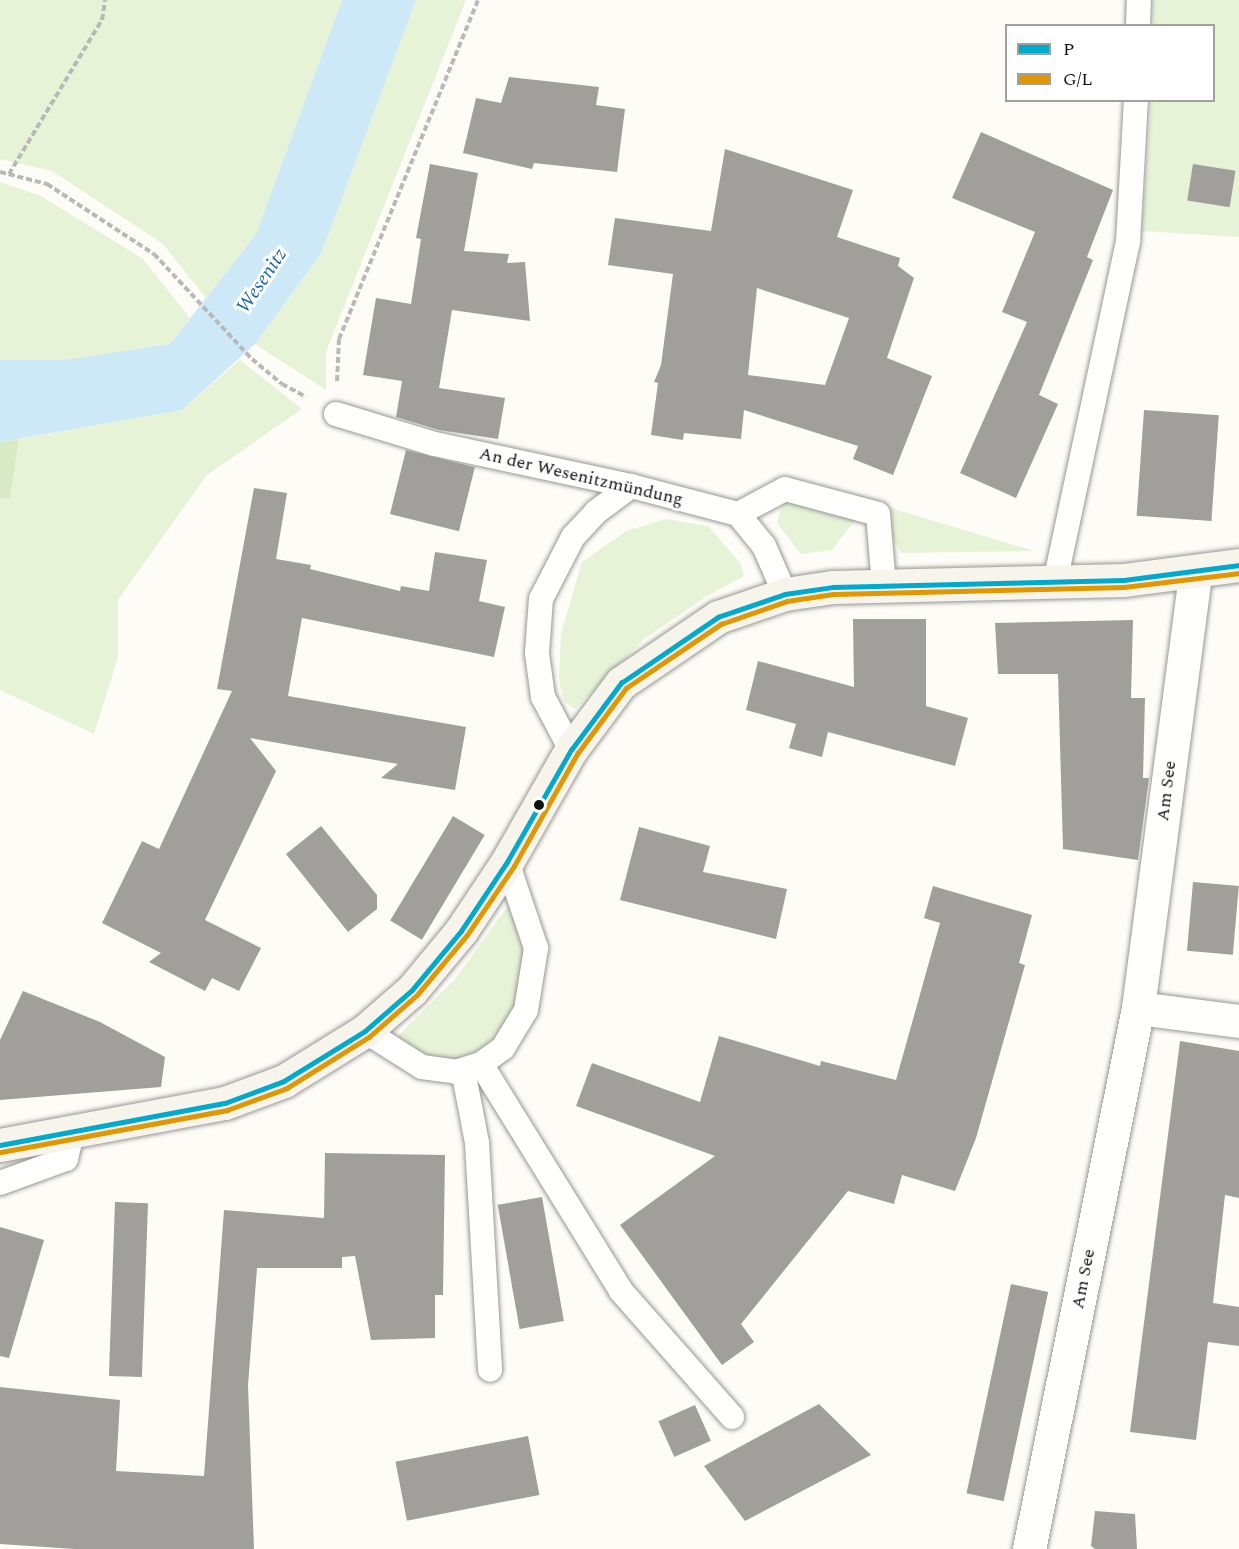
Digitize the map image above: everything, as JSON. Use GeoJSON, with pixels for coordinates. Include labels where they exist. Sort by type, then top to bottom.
{"type":"FeatureCollection","features":[{"type":"Feature","properties":{"kind":"street"},"geometry":{"type":"LineString","coordinates":[[0,1145],[225,1103],[284,1081],[365,1031],[412,990],[461,931],[507,862],[571,750],[621,683],[658,655],[718,617],[785,594],[884,586],[1055,582],[1195,573],[1239,565]]}},
{"type":"Feature","properties":{"kind":"street","name":"Am See"},"geometry":{"type":"LineString","coordinates":[[1029,1549],[1138,1008],[1195,573]]}},
{"type":"Feature","properties":{"kind":"street"},"geometry":{"type":"LineString","coordinates":[[1138,1008],[1239,1021]]}},
{"type":"Feature","properties":{"kind":"lane"},"geometry":{"type":"LineString","coordinates":[[1138,24],[1139,0]]}},
{"type":"Feature","properties":{"kind":"lane"},"geometry":{"type":"LineString","coordinates":[[1055,582],[1128,242],[1136,102]]}},
{"type":"Feature","properties":{"kind":"lane","name":"An der Wesenitzmündung"},"geometry":{"type":"LineString","coordinates":[[336,414],[435,444],[631,486],[738,514]]}},
{"type":"Feature","properties":{"kind":"lane"},"geometry":{"type":"LineString","coordinates":[[571,750],[543,697],[537,653],[541,598],[573,537],[596,512],[631,486]]}},
{"type":"Feature","properties":{"kind":"lane"},"geometry":{"type":"LineString","coordinates":[[785,594],[764,546],[738,514],[784,489],[878,514],[884,586]]}},
{"type":"Feature","properties":{"kind":"lane"},"geometry":{"type":"LineString","coordinates":[[365,1031],[422,1067],[472,1067],[503,1048],[526,1010],[536,948],[507,862]]}},
{"type":"Feature","properties":{"kind":"lane"},"geometry":{"type":"LineString","coordinates":[[472,1067],[490,1370]]}},
{"type":"Feature","properties":{"kind":"lane"},"geometry":{"type":"LineString","coordinates":[[472,1067],[621,1291],[732,1417]]}},
{"type":"Feature","properties":{"kind":"lane"},"geometry":{"type":"LineString","coordinates":[[0,1183],[66,1159],[72,1132]]}},
{"type":"Feature","properties":{"kind":"path"},"geometry":{"type":"LineString","coordinates":[[9,174],[102,20],[105,0]]}},
{"type":"Feature","properties":{"kind":"path"},"geometry":{"type":"LineString","coordinates":[[0,172],[47,184],[154,254],[190,296],[252,359],[282,384],[336,414],[339,339],[478,0]]}},
{"type":"Feature","properties":{"kind":"green space"},"geometry":{"type":"Polygon","coordinates":[[[0,0],[342,0],[256,234],[206,298],[163,244],[52,171],[0,159],[0,0]]]}},
{"type":"Feature","properties":{"kind":"green space"},"geometry":{"type":"Polygon","coordinates":[[[416,0],[466,0],[326,352],[326,390],[255,344],[321,254],[416,0]]]}},
{"type":"Feature","properties":{"kind":"green space"},"geometry":{"type":"Polygon","coordinates":[[[1153,0],[1239,0],[1239,237],[1142,231],[1151,102],[1215,102],[1215,24],[1153,24],[1153,0]]]}},
{"type":"Feature","properties":{"kind":"green space"},"geometry":{"type":"Polygon","coordinates":[[[0,182],[41,196],[143,259],[190,318],[170,344],[64,360],[0,360],[0,182]]]}},
{"type":"Feature","properties":{"kind":"green space"},"geometry":{"type":"Polygon","coordinates":[[[240,360],[302,409],[206,476],[118,600],[118,657],[94,734],[0,690],[0,499],[10,498],[19,439],[182,410],[240,360]]]}},
{"type":"Feature","properties":{"kind":"green space"},"geometry":{"type":"Polygon","coordinates":[[[19,439],[10,498],[0,499],[0,442],[19,439]]]}},
{"type":"Feature","properties":{"kind":"green space"},"geometry":{"type":"Polygon","coordinates":[[[784,499],[855,520],[832,550],[801,554],[777,523],[784,499]]]}},
{"type":"Feature","properties":{"kind":"green space"},"geometry":{"type":"Polygon","coordinates":[[[891,508],[1034,551],[901,553],[892,538],[891,508]]]}},
{"type":"Feature","properties":{"kind":"green space"},"geometry":{"type":"Polygon","coordinates":[[[666,519],[708,526],[741,564],[744,576],[707,596],[644,639],[575,709],[564,701],[559,679],[561,634],[582,562],[626,531],[666,519]]]}},
{"type":"Feature","properties":{"kind":"green space"},"geometry":{"type":"Polygon","coordinates":[[[508,906],[520,912],[525,933],[515,1013],[497,1041],[454,1061],[426,1058],[396,1038],[455,979],[508,906]]]}},
{"type":"Feature","properties":{"kind":"water","name":"Wesenitz"},"geometry":{"type":"Polygon","coordinates":[[[342,0],[416,0],[321,254],[255,344],[182,410],[0,442],[0,360],[64,360],[170,344],[256,234],[342,0]]]}},
{"type":"Feature","properties":{"kind":"building"},"geometry":{"type":"Polygon","coordinates":[[[509,77],[599,87],[596,105],[625,109],[617,172],[534,163],[532,169],[463,153],[476,98],[501,103],[509,77]]]}},
{"type":"Feature","properties":{"kind":"building"},"geometry":{"type":"Polygon","coordinates":[[[981,132],[1113,190],[1087,257],[1093,260],[1039,395],[1058,404],[1016,498],[960,473],[1027,322],[1002,312],[1035,232],[952,198],[981,132]]]}},
{"type":"Feature","properties":{"kind":"building"},"geometry":{"type":"Polygon","coordinates":[[[725,149],[853,190],[837,237],[900,258],[898,266],[914,278],[887,358],[932,376],[893,475],[853,459],[858,446],[744,410],[741,439],[684,433],[683,440],[651,435],[658,383],[654,382],[661,365],[673,274],[608,265],[615,218],[711,231],[725,149]],[[757,288],[748,375],[825,385],[849,318],[757,288]]]}},
{"type":"Feature","properties":{"kind":"building"},"geometry":{"type":"Polygon","coordinates":[[[430,164],[478,173],[464,251],[509,254],[507,263],[525,262],[530,321],[452,310],[439,388],[505,398],[498,439],[439,430],[396,417],[402,381],[363,375],[376,298],[411,304],[421,239],[416,238],[430,164]]]}},
{"type":"Feature","properties":{"kind":"building"},"geometry":{"type":"Polygon","coordinates":[[[1193,164],[1235,171],[1230,207],[1187,201],[1193,164]]]}},
{"type":"Feature","properties":{"kind":"building"},"geometry":{"type":"Polygon","coordinates":[[[1144,410],[1219,415],[1211,521],[1137,516],[1144,410]]]}},
{"type":"Feature","properties":{"kind":"building"},"geometry":{"type":"Polygon","coordinates":[[[406,450],[475,467],[459,531],[390,514],[406,450]]]}},
{"type":"Feature","properties":{"kind":"building"},"geometry":{"type":"Polygon","coordinates":[[[254,488],[287,493],[276,559],[311,565],[310,569],[400,591],[401,586],[429,591],[435,552],[487,560],[479,601],[505,607],[494,657],[302,618],[288,696],[466,727],[455,790],[381,778],[398,764],[250,738],[276,771],[205,920],[261,948],[239,991],[212,978],[205,991],[149,962],[161,953],[102,923],[142,841],[159,849],[232,691],[217,689],[254,488]]]}},
{"type":"Feature","properties":{"kind":"building"},"geometry":{"type":"Polygon","coordinates":[[[853,619],[926,619],[926,706],[968,718],[955,766],[828,732],[822,757],[789,748],[796,724],[746,710],[758,661],[854,687],[853,619]]]}},
{"type":"Feature","properties":{"kind":"building"},"geometry":{"type":"Polygon","coordinates":[[[1133,620],[1131,698],[1145,698],[1143,778],[1149,778],[1138,860],[1063,849],[1058,674],[998,674],[995,623],[1133,620]]]}},
{"type":"Feature","properties":{"kind":"building"},"geometry":{"type":"Polygon","coordinates":[[[453,816],[485,835],[422,940],[390,921],[453,816]]]}},
{"type":"Feature","properties":{"kind":"building"},"geometry":{"type":"Polygon","coordinates":[[[321,826],[377,895],[377,909],[348,932],[286,854],[321,826]]]}},
{"type":"Feature","properties":{"kind":"building"},"geometry":{"type":"Polygon","coordinates":[[[639,827],[710,846],[703,872],[787,889],[776,939],[620,900],[639,827]]]}},
{"type":"Feature","properties":{"kind":"building"},"geometry":{"type":"Polygon","coordinates":[[[1193,882],[1239,886],[1233,955],[1187,951],[1193,882]]]}},
{"type":"Feature","properties":{"kind":"building"},"geometry":{"type":"Polygon","coordinates":[[[933,886],[1032,915],[1019,963],[1025,965],[976,1138],[955,1191],[902,1175],[894,1204],[848,1191],[741,1324],[754,1342],[722,1365],[620,1225],[715,1156],[576,1106],[592,1063],[700,1102],[719,1036],[820,1066],[821,1061],[896,1080],[940,923],[924,918],[933,886]]]}},
{"type":"Feature","properties":{"kind":"building"},"geometry":{"type":"Polygon","coordinates":[[[23,991],[100,1022],[165,1057],[161,1087],[0,1100],[0,1040],[23,991]]]}},
{"type":"Feature","properties":{"kind":"building"},"geometry":{"type":"Polygon","coordinates":[[[1180,1041],[1239,1051],[1239,1198],[1225,1195],[1213,1303],[1239,1307],[1239,1346],[1208,1342],[1196,1440],[1130,1432],[1180,1041]]]}},
{"type":"Feature","properties":{"kind":"building"},"geometry":{"type":"Polygon","coordinates":[[[325,1153],[445,1155],[443,1295],[435,1295],[435,1338],[371,1340],[355,1256],[342,1257],[342,1268],[257,1268],[248,1385],[254,1549],[75,1549],[0,1544],[0,1387],[120,1400],[116,1471],[204,1476],[224,1210],[324,1218],[325,1153]]]}},
{"type":"Feature","properties":{"kind":"building"},"geometry":{"type":"Polygon","coordinates":[[[542,1197],[564,1321],[520,1329],[498,1205],[542,1197]]]}},
{"type":"Feature","properties":{"kind":"building"},"geometry":{"type":"Polygon","coordinates":[[[115,1202],[148,1203],[142,1377],[109,1376],[115,1202]]]}},
{"type":"Feature","properties":{"kind":"building"},"geometry":{"type":"Polygon","coordinates":[[[0,1227],[44,1240],[9,1358],[0,1356],[0,1227]]]}},
{"type":"Feature","properties":{"kind":"building"},"geometry":{"type":"Polygon","coordinates":[[[1011,1284],[1048,1292],[1004,1501],[967,1493],[1011,1284]]]}},
{"type":"Feature","properties":{"kind":"building"},"geometry":{"type":"Polygon","coordinates":[[[819,1404],[871,1455],[745,1521],[704,1466],[819,1404]]]}},
{"type":"Feature","properties":{"kind":"building"},"geometry":{"type":"Polygon","coordinates":[[[695,1405],[711,1441],[674,1457],[658,1421],[695,1405]]]}},
{"type":"Feature","properties":{"kind":"building"},"geometry":{"type":"Polygon","coordinates":[[[528,1436],[539,1495],[407,1521],[395,1462],[528,1436]]]}},
{"type":"Feature","properties":{"kind":"building"},"geometry":{"type":"Polygon","coordinates":[[[1095,1511],[1135,1514],[1137,1549],[1095,1549],[1091,1546],[1095,1511]]]}},
{"type":"Feature","properties":{"kind":"transit line","name":"P"},"geometry":{"type":"LineString","coordinates":[[0,1145],[225,1103],[284,1081],[365,1031],[412,990],[461,931],[507,862],[571,750],[621,683],[718,617],[785,594],[833,587],[1124,580],[1239,565]]}},
{"type":"Feature","properties":{"kind":"transit line","name":"G/L"},"geometry":{"type":"LineString","coordinates":[[1,1152],[227,1110],[287,1088],[369,1037],[417,995],[467,935],[514,866],[577,754],[626,688],[721,624],[787,601],[834,594],[1124,587],[1239,573]]}}]}
